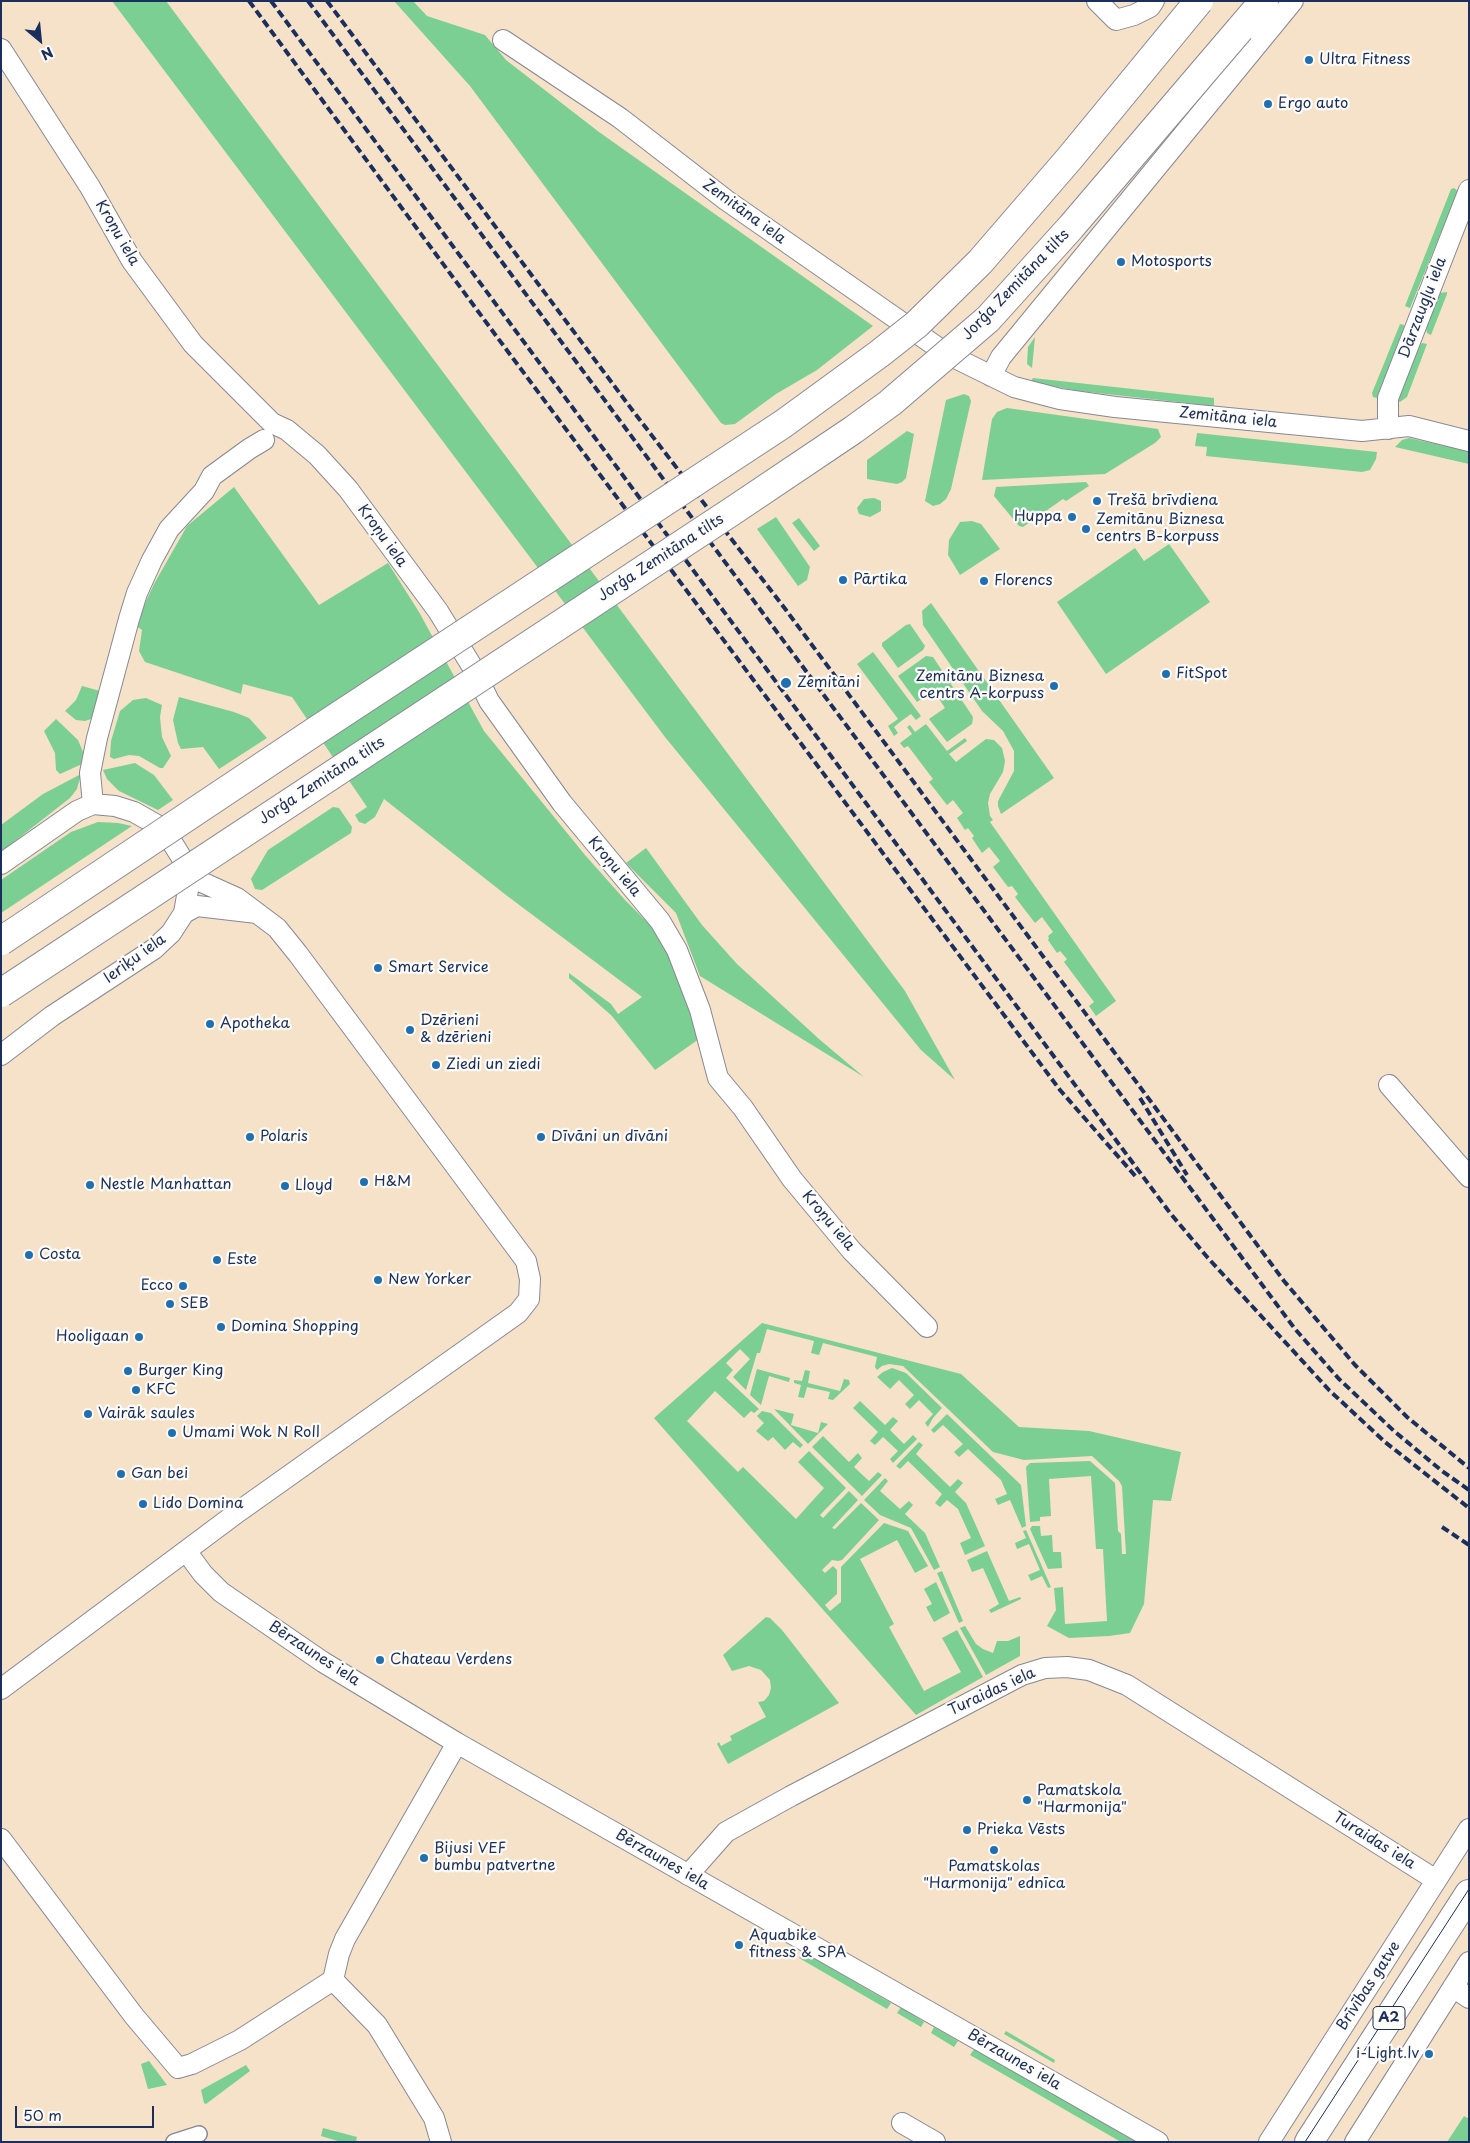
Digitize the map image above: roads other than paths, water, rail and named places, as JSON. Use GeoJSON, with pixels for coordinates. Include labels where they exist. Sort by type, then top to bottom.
{"type":"FeatureCollection","features":[{"type":"Feature","properties":{"kind":"main road"},"geometry":{"type":"LineString","coordinates":[[1,941],[347,710],[783,424],[879,354],[917,324],[980,262],[1069,159],[1198,1]]}},
{"type":"Feature","properties":{"kind":"main road","name":"Jorģa Zemitāna tilts"},"geometry":{"type":"LineString","coordinates":[[1,993],[742,504],[890,403],[959,344],[1006,300],[1071,227],[1264,1]]}},
{"type":"Feature","properties":{"kind":"main road","name":"A2"},"geometry":{"type":"LineString","coordinates":[[1309,2142],[1469,1894]]}},
{"type":"Feature","properties":{"kind":"street"},"geometry":{"type":"LineString","coordinates":[[1097,1],[1116,20],[1134,15],[1150,7],[1154,1]]}},
{"type":"Feature","properties":{"kind":"street"},"geometry":{"type":"LineString","coordinates":[[991,376],[1001,357],[1293,1]]}},
{"type":"Feature","properties":{"kind":"street","name":"Zemitāna iela"},"geometry":{"type":"LineString","coordinates":[[503,40],[620,118],[726,200],[948,354],[1014,387],[1035,394],[1115,407],[1362,432],[1409,426],[1469,441]]}},
{"type":"Feature","properties":{"kind":"street","name":"Kroņu iela"},"geometry":{"type":"LineString","coordinates":[[1,49],[90,187],[132,261],[193,344],[268,432],[288,430],[317,455],[348,489],[438,611],[489,700],[562,804],[660,921],[677,950],[700,1010],[718,1078],[743,1108],[792,1179],[852,1251],[927,1327]]}},
{"type":"Feature","properties":{"kind":"street","name":"Dārzaugļu iela"},"geometry":{"type":"LineString","coordinates":[[1388,429],[1388,398],[1469,190]]}},
{"type":"Feature","properties":{"kind":"street"},"geometry":{"type":"LineString","coordinates":[[1,864],[78,811],[93,804],[90,773],[95,747],[107,697],[137,593],[169,529],[204,491],[220,485],[256,458],[268,432]]}},
{"type":"Feature","properties":{"kind":"street","name":"Ieriķu iela"},"geometry":{"type":"LineString","coordinates":[[1,1055],[52,1016],[154,949],[171,933],[184,913],[188,890],[186,874],[177,848],[157,825],[134,812],[116,806],[93,804]]}},
{"type":"Feature","properties":{"kind":"street"},"geometry":{"type":"LineString","coordinates":[[1,1689],[238,1512],[518,1313],[529,1299],[530,1279],[526,1261],[298,954],[277,928],[236,898],[186,874]]}},
{"type":"Feature","properties":{"kind":"street"},"geometry":{"type":"LineString","coordinates":[[184,913],[197,906],[257,913]]}},
{"type":"Feature","properties":{"kind":"street"},"geometry":{"type":"LineString","coordinates":[[1389,1085],[1469,1177]]}},
{"type":"Feature","properties":{"kind":"street","name":"Bērzaunes iela"},"geometry":{"type":"LineString","coordinates":[[186,1551],[203,1574],[221,1592],[323,1662],[457,1743],[1158,2142]]}},
{"type":"Feature","properties":{"kind":"street","name":"Turaidas iela"},"geometry":{"type":"LineString","coordinates":[[688,1875],[726,1832],[1022,1675],[1045,1668],[1067,1667],[1089,1670],[1127,1685],[1436,1880]]}},
{"type":"Feature","properties":{"kind":"street"},"geometry":{"type":"LineString","coordinates":[[1,1839],[134,2016],[178,2068],[192,2064],[240,2040],[333,1980],[339,1954],[346,1939],[457,1743]]}},
{"type":"Feature","properties":{"kind":"street","name":"Brīvības gatve"},"geometry":{"type":"LineString","coordinates":[[1269,2142],[1469,1829]]}},
{"type":"Feature","properties":{"kind":"street"},"geometry":{"type":"LineString","coordinates":[[1355,2142],[1461,1992],[1469,1962]]}},
{"type":"Feature","properties":{"kind":"street"},"geometry":{"type":"LineString","coordinates":[[333,1980],[376,2025],[434,2118],[440,2142]]}},
{"type":"Feature","properties":{"kind":"street"},"geometry":{"type":"LineString","coordinates":[[902,2123],[934,2142]]}},
{"type":"Feature","properties":{"kind":"street"},"geometry":{"type":"LineString","coordinates":[[174,2142],[199,2134]]}},
{"type":"Feature","properties":{"kind":"tram line"},"geometry":{"type":"LineString","coordinates":[[1305,2142],[1469,1889]]}},
{"type":"Feature","properties":{"kind":"railway"},"geometry":{"type":"LineString","coordinates":[[249,1],[497,337],[1060,1090],[1137,1178]]}},
{"type":"Feature","properties":{"kind":"railway"},"geometry":{"type":"LineString","coordinates":[[271,1],[1170,1213],[1208,1258],[1329,1390],[1385,1442],[1469,1508]]}},
{"type":"Feature","properties":{"kind":"railway"},"geometry":{"type":"LineString","coordinates":[[308,1],[1295,1329],[1339,1379],[1394,1431],[1442,1471],[1469,1490]]}},
{"type":"Feature","properties":{"kind":"railway"},"geometry":{"type":"LineString","coordinates":[[327,1],[633,411],[786,610],[1284,1281],[1355,1365],[1407,1417],[1469,1468]]}},
{"type":"Feature","properties":{"kind":"railway"},"geometry":{"type":"LineString","coordinates":[[1140,1098],[1187,1175]]}},
{"type":"Feature","properties":{"kind":"railway"},"geometry":{"type":"LineString","coordinates":[[1442,1527],[1469,1545]]}},
{"type":"Feature","properties":{"kind":"place","name":"Ultra Fitness"},"geometry":{"type":"Point","coordinates":[1309,60]}},
{"type":"Feature","properties":{"kind":"place","name":"Ergo auto"},"geometry":{"type":"Point","coordinates":[1268,104]}},
{"type":"Feature","properties":{"kind":"place","name":"Motosports"},"geometry":{"type":"Point","coordinates":[1121,262]}},
{"type":"Feature","properties":{"kind":"place","name":"Trešā brīvdiena"},"geometry":{"type":"Point","coordinates":[1097,501]}},
{"type":"Feature","properties":{"kind":"place","name":"Huppa"},"geometry":{"type":"Point","coordinates":[1072,517]}},
{"type":"Feature","properties":{"kind":"place","name":"Zemitānu Biznesa centrs B-korpuss"},"geometry":{"type":"Point","coordinates":[1086,529]}},
{"type":"Feature","properties":{"kind":"place","name":"Pārtika"},"geometry":{"type":"Point","coordinates":[843,580]}},
{"type":"Feature","properties":{"kind":"place","name":"Florencs"},"geometry":{"type":"Point","coordinates":[984,581]}},
{"type":"Feature","properties":{"kind":"place","name":"FitSpot"},"geometry":{"type":"Point","coordinates":[1166,674]}},
{"type":"Feature","properties":{"kind":"place","name":"Zemitāni"},"geometry":{"type":"Point","coordinates":[786,683]}},
{"type":"Feature","properties":{"kind":"place","name":"Zemitānu Biznesa centrs A-korpuss"},"geometry":{"type":"Point","coordinates":[1054,686]}},
{"type":"Feature","properties":{"kind":"place","name":"Smart Service"},"geometry":{"type":"Point","coordinates":[378,968]}},
{"type":"Feature","properties":{"kind":"place","name":"Apotheka"},"geometry":{"type":"Point","coordinates":[210,1024]}},
{"type":"Feature","properties":{"kind":"place","name":"Dzērieni & dzērieni"},"geometry":{"type":"Point","coordinates":[410,1030]}},
{"type":"Feature","properties":{"kind":"place","name":"Ziedi un ziedi"},"geometry":{"type":"Point","coordinates":[436,1065]}},
{"type":"Feature","properties":{"kind":"place","name":"Polaris"},"geometry":{"type":"Point","coordinates":[250,1137]}},
{"type":"Feature","properties":{"kind":"place","name":"Dīvāni un dīvāni"},"geometry":{"type":"Point","coordinates":[541,1137]}},
{"type":"Feature","properties":{"kind":"place","name":"H&M"},"geometry":{"type":"Point","coordinates":[364,1182]}},
{"type":"Feature","properties":{"kind":"place","name":"Nestle Manhattan"},"geometry":{"type":"Point","coordinates":[90,1185]}},
{"type":"Feature","properties":{"kind":"place","name":"Lloyd"},"geometry":{"type":"Point","coordinates":[285,1186]}},
{"type":"Feature","properties":{"kind":"place","name":"Costa"},"geometry":{"type":"Point","coordinates":[29,1255]}},
{"type":"Feature","properties":{"kind":"place","name":"Este"},"geometry":{"type":"Point","coordinates":[217,1260]}},
{"type":"Feature","properties":{"kind":"place","name":"New Yorker"},"geometry":{"type":"Point","coordinates":[378,1280]}},
{"type":"Feature","properties":{"kind":"place","name":"Ecco"},"geometry":{"type":"Point","coordinates":[183,1286]}},
{"type":"Feature","properties":{"kind":"place","name":"SEB"},"geometry":{"type":"Point","coordinates":[170,1304]}},
{"type":"Feature","properties":{"kind":"place","name":"Domina Shopping"},"geometry":{"type":"Point","coordinates":[221,1327]}},
{"type":"Feature","properties":{"kind":"place","name":"Hooligaan"},"geometry":{"type":"Point","coordinates":[139,1337]}},
{"type":"Feature","properties":{"kind":"place","name":"Burger King"},"geometry":{"type":"Point","coordinates":[128,1371]}},
{"type":"Feature","properties":{"kind":"place","name":"KFC"},"geometry":{"type":"Point","coordinates":[136,1390]}},
{"type":"Feature","properties":{"kind":"place","name":"Vairāk saules"},"geometry":{"type":"Point","coordinates":[88,1414]}},
{"type":"Feature","properties":{"kind":"place","name":"Umami Wok N Roll"},"geometry":{"type":"Point","coordinates":[172,1433]}},
{"type":"Feature","properties":{"kind":"place","name":"Gan bei"},"geometry":{"type":"Point","coordinates":[121,1474]}},
{"type":"Feature","properties":{"kind":"place","name":"Lido Domina"},"geometry":{"type":"Point","coordinates":[143,1504]}},
{"type":"Feature","properties":{"kind":"place","name":"Chateau Verdens"},"geometry":{"type":"Point","coordinates":[380,1660]}},
{"type":"Feature","properties":{"kind":"place","name":"Pamatskola \"Harmonija\""},"geometry":{"type":"Point","coordinates":[1027,1800]}},
{"type":"Feature","properties":{"kind":"place","name":"Prieka Vēsts"},"geometry":{"type":"Point","coordinates":[967,1830]}},
{"type":"Feature","properties":{"kind":"place","name":"Pamatskolas \"Harmonija\" ednīca"},"geometry":{"type":"Point","coordinates":[994,1850]}},
{"type":"Feature","properties":{"kind":"place","name":"Bijusi VEF bumbu patvertne"},"geometry":{"type":"Point","coordinates":[424,1858]}},
{"type":"Feature","properties":{"kind":"place","name":"Aquabike fitness & SPA"},"geometry":{"type":"Point","coordinates":[739,1945]}},
{"type":"Feature","properties":{"kind":"place","name":"i-Light.lv"},"geometry":{"type":"Point","coordinates":[1429,2054]}}]}
